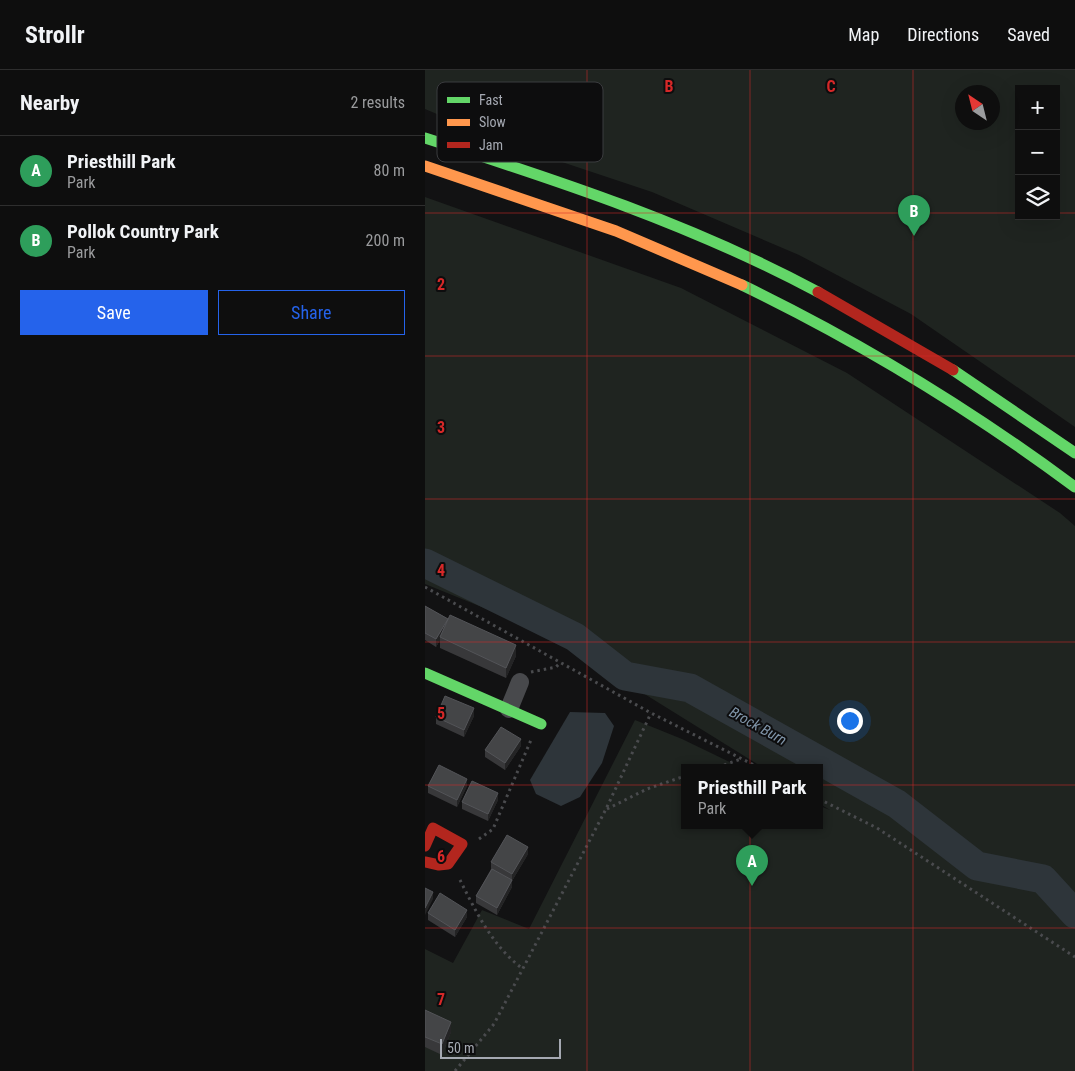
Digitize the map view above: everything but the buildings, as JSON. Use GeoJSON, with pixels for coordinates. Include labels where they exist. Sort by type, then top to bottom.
{"type":"FeatureCollection","features":[{"type":"Feature","properties":{"kind":"main road"},"geometry":{"type":"LineString","coordinates":[[425,138],[437,142]]}},
{"type":"Feature","properties":{"kind":"main road"},"geometry":{"type":"LineString","coordinates":[[500,162],[568,184],[716,242],[845,304],[943,362],[1075,452]]}},
{"type":"Feature","properties":{"kind":"main road"},"geometry":{"type":"LineString","coordinates":[[425,166],[599,224],[677,256],[774,301],[849,339],[957,403],[1009,438],[1075,487]]}},
{"type":"Feature","properties":{"kind":"main road"},"geometry":{"type":"LineString","coordinates":[[425,673],[539,723]]}},
{"type":"Feature","properties":{"kind":"main road"},"geometry":{"type":"LineString","coordinates":[[425,846],[433,828],[462,844],[454,860],[449,865],[443,866],[425,862]]}},
{"type":"Feature","properties":{"kind":"street"},"geometry":{"type":"LineString","coordinates":[[509,709],[520,682]]}},
{"type":"Feature","properties":{"kind":"path"},"geometry":{"type":"LineString","coordinates":[[425,587],[651,713],[752,764]]}},
{"type":"Feature","properties":{"kind":"path"},"geometry":{"type":"LineString","coordinates":[[520,682],[526,674],[556,668],[561,662]]}},
{"type":"Feature","properties":{"kind":"path"},"geometry":{"type":"LineString","coordinates":[[455,1071],[494,1024],[606,809],[651,713]]}},
{"type":"Feature","properties":{"kind":"path"},"geometry":{"type":"LineString","coordinates":[[462,844],[482,838],[493,829],[539,723]]}},
{"type":"Feature","properties":{"kind":"path"},"geometry":{"type":"LineString","coordinates":[[727,764],[742,759]]}},
{"type":"Feature","properties":{"kind":"path"},"geometry":{"type":"LineString","coordinates":[[606,809],[647,789],[681,777]]}},
{"type":"Feature","properties":{"kind":"path"},"geometry":{"type":"LineString","coordinates":[[823,801],[877,828],[1075,957]]}},
{"type":"Feature","properties":{"kind":"path"},"geometry":{"type":"LineString","coordinates":[[449,865],[458,876],[480,920],[509,959],[523,969]]}},
{"type":"Feature","properties":{"kind":"shaded area"},"geometry":{"type":"Polygon","coordinates":[[[425,70],[1075,70],[1075,427],[911,314],[799,255],[652,192],[562,162],[603,162],[603,82],[437,82],[437,114],[425,109],[425,70]]]}},
{"type":"Feature","properties":{"kind":"shaded area"},"geometry":{"type":"Polygon","coordinates":[[[425,197],[681,288],[847,373],[1060,513],[1075,526],[1075,1071],[425,1071],[425,949],[453,963],[482,910],[529,929],[635,720],[682,739],[734,764],[681,764],[681,829],[823,829],[823,807],[830,810],[823,806],[823,764],[757,764],[548,634],[425,584],[425,197]]]}},
{"type":"Feature","properties":{"kind":"shaded area"},"geometry":{"type":"Polygon","coordinates":[[[570,712],[605,713],[614,726],[602,763],[580,797],[561,806],[536,794],[530,780],[570,712]]]}},
{"type":"Feature","properties":{"kind":"waterway","name":"Brock Burn"},"geometry":{"type":"LineString","coordinates":[[425,563],[575,637],[625,676],[690,688],[897,804],[977,866],[1043,879],[1075,914]]}},
{"type":"Feature","properties":{"kind":"traffic: fast"},"geometry":{"type":"LineString","coordinates":[[425,138],[437,142]]}},
{"type":"Feature","properties":{"kind":"traffic: fast"},"geometry":{"type":"LineString","coordinates":[[498,162],[576,188],[674,225],[771,268],[818,292]]}},
{"type":"Feature","properties":{"kind":"traffic: fast"},"geometry":{"type":"LineString","coordinates":[[742,285],[872,353],[955,404],[1075,487]]}},
{"type":"Feature","properties":{"kind":"traffic: fast"},"geometry":{"type":"LineString","coordinates":[[953,370],[1075,453]]}},
{"type":"Feature","properties":{"kind":"traffic: fast"},"geometry":{"type":"LineString","coordinates":[[425,673],[541,724]]}},
{"type":"Feature","properties":{"kind":"traffic: slow"},"geometry":{"type":"LineString","coordinates":[[425,166],[616,231],[742,285]]}},
{"type":"Feature","properties":{"kind":"traffic: jam"},"geometry":{"type":"LineString","coordinates":[[818,292],[953,370]]}},
{"type":"Feature","properties":{"kind":"traffic: jam"},"geometry":{"type":"LineString","coordinates":[[425,846],[433,828],[462,844],[448,864],[439,865],[425,862]]}},
{"type":"Feature","properties":{"kind":"place","name":"Pollok Country Park"},"geometry":{"type":"Point","coordinates":[914,236]}},
{"type":"Feature","properties":{"kind":"place","name":"Priesthill Park"},"geometry":{"type":"Point","coordinates":[752,886]}}]}
